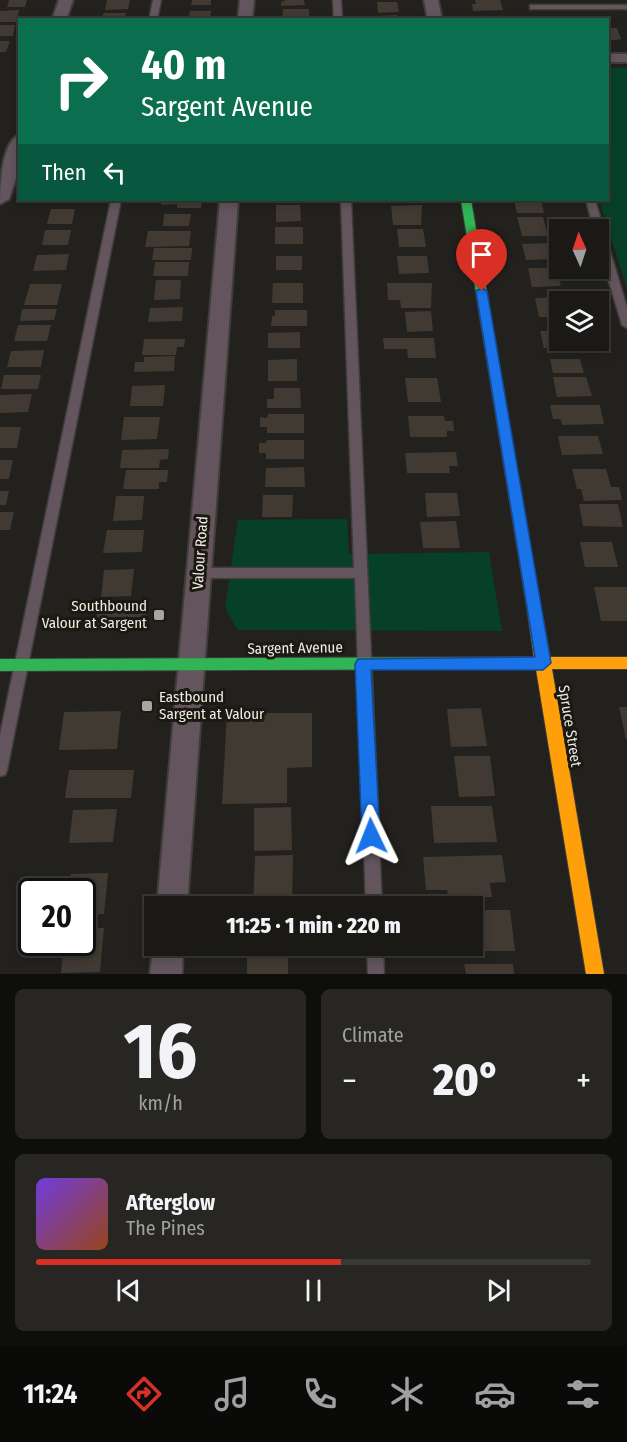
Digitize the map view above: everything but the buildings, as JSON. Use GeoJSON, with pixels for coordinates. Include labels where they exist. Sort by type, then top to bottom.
{"type":"FeatureCollection","features":[{"type":"Feature","properties":{"kind":"street"},"geometry":{"type":"LineString","coordinates":[[60,18],[66,0]]}},
{"type":"Feature","properties":{"kind":"street"},"geometry":{"type":"LineString","coordinates":[[245,18],[247,0]]}},
{"type":"Feature","properties":{"kind":"street"},"geometry":{"type":"LineString","coordinates":[[431,0],[435,18]]}},
{"type":"Feature","properties":{"kind":"street"},"geometry":{"type":"LineString","coordinates":[[609,58],[627,58]]}},
{"type":"Feature","properties":{"kind":"street"},"geometry":{"type":"LineString","coordinates":[[0,199],[18,146]]}},
{"type":"Feature","properties":{"kind":"street","name":"Valour Road"},"geometry":{"type":"LineString","coordinates":[[173,896],[229,201]]}},
{"type":"Feature","properties":{"kind":"street","name":"Spruce Street"},"geometry":{"type":"LineString","coordinates":[[466,201],[595,974]]}},
{"type":"Feature","properties":{"kind":"street","name":"Sargent Avenue"},"geometry":{"type":"LineString","coordinates":[[0,665],[627,663]]}},
{"type":"Feature","properties":{"kind":"street"},"geometry":{"type":"LineString","coordinates":[[166,974],[167,956]]}},
{"type":"Feature","properties":{"kind":"lane"},"geometry":{"type":"LineString","coordinates":[[153,18],[157,0]]}},
{"type":"Feature","properties":{"kind":"lane"},"geometry":{"type":"LineString","coordinates":[[337,0],[338,18]]}},
{"type":"Feature","properties":{"kind":"lane"},"geometry":{"type":"LineString","coordinates":[[533,7],[627,7]]}},
{"type":"Feature","properties":{"kind":"lane"},"geometry":{"type":"LineString","coordinates":[[0,770],[116,201]]}},
{"type":"Feature","properties":{"kind":"lane"},"geometry":{"type":"LineString","coordinates":[[346,201],[374,896]]}},
{"type":"Feature","properties":{"kind":"lane"},"geometry":{"type":"LineString","coordinates":[[590,201],[627,325]]}},
{"type":"Feature","properties":{"kind":"lane"},"geometry":{"type":"LineString","coordinates":[[199,573],[360,573]]}},
{"type":"Feature","properties":{"kind":"lane"},"geometry":{"type":"LineString","coordinates":[[375,956],[376,974]]}},
{"type":"Feature","properties":{"kind":"green space"},"geometry":{"type":"Polygon","coordinates":[[[609,68],[627,68],[627,288],[609,231],[609,219],[605,219],[599,201],[609,201],[609,68]]]}},
{"type":"Feature","properties":{"kind":"green space"},"geometry":{"type":"Polygon","coordinates":[[[347,519],[349,554],[489,552],[502,631],[238,630],[225,608],[238,520],[347,519]]]}},
{"type":"Feature","properties":{"kind":"traffic: fast"},"geometry":{"type":"LineString","coordinates":[[466,201],[534,608]]}},
{"type":"Feature","properties":{"kind":"traffic: fast"},"geometry":{"type":"LineString","coordinates":[[0,665],[531,663]]}},
{"type":"Feature","properties":{"kind":"traffic: slow"},"geometry":{"type":"LineString","coordinates":[[534,608],[595,974]]}},
{"type":"Feature","properties":{"kind":"traffic: slow"},"geometry":{"type":"LineString","coordinates":[[531,663],[627,663]]}},
{"type":"Feature","properties":{"kind":"place","name":"Southbound Valour at Sargent"},"geometry":{"type":"Point","coordinates":[159,615]}},
{"type":"Feature","properties":{"kind":"place","name":"Eastbound Sargent at Valour"},"geometry":{"type":"Point","coordinates":[147,706]}},
{"type":"Feature","properties":{"kind":"route"},"geometry":{"type":"LineString","coordinates":[[371,836],[363,664],[543,663],[482,291]]}}]}
